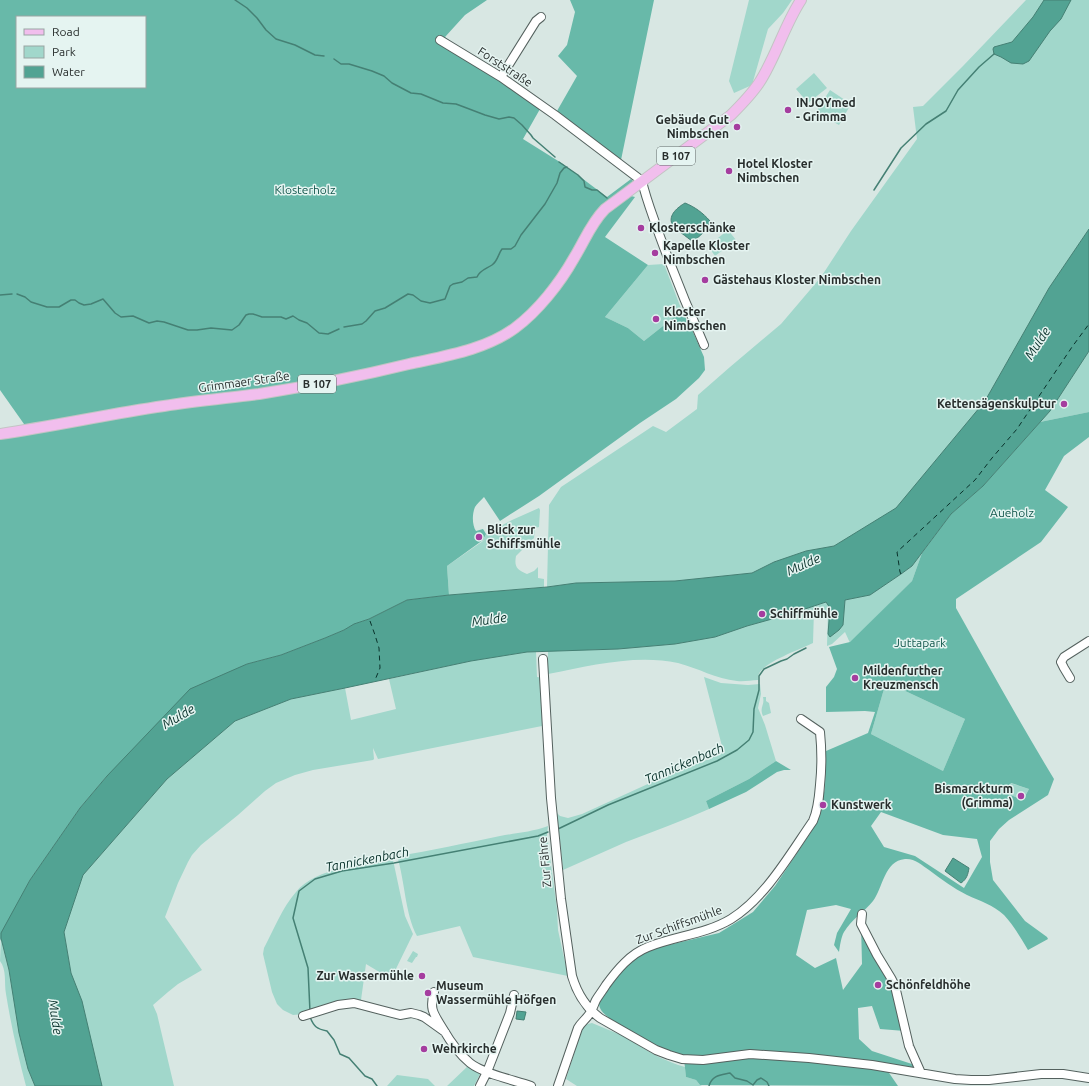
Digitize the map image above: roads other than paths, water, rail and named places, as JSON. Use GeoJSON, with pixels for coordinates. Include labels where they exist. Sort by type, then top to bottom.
{"type":"FeatureCollection","features":[{"type":"Feature","properties":{"kind":"main road","name":"B 107"},"geometry":{"type":"LineString","coordinates":[[642,181],[731,115],[749,97],[760,82],[801,0]]}},
{"type":"Feature","properties":{"kind":"main road","name":"Grimmaer Straße"},"geometry":{"type":"LineString","coordinates":[[0,434],[163,406],[294,388],[412,364],[480,346],[514,329],[536,309],[564,274],[596,220],[605,209],[642,181]]}},
{"type":"Feature","properties":{"kind":"street"},"geometry":{"type":"LineString","coordinates":[[501,77],[536,21],[541,17]]}},
{"type":"Feature","properties":{"kind":"street","name":"Forststraße"},"geometry":{"type":"LineString","coordinates":[[440,40],[501,77],[555,115],[642,181]]}},
{"type":"Feature","properties":{"kind":"street"},"geometry":{"type":"LineString","coordinates":[[642,181],[649,207],[676,279],[704,345]]}},
{"type":"Feature","properties":{"kind":"street"},"geometry":{"type":"LineString","coordinates":[[1070,678],[1061,662],[1064,658],[1089,641]]}},
{"type":"Feature","properties":{"kind":"street","name":"Zur Fähre"},"geometry":{"type":"LineString","coordinates":[[543,659],[551,798],[561,899],[572,976],[580,996],[591,1012],[656,1050],[682,1059],[702,1060],[750,1054],[809,1058],[872,1065],[955,1079],[989,1080],[1041,1074],[1063,1074],[1089,1078]]}},
{"type":"Feature","properties":{"kind":"street","name":"Zur Schiffsmühle"},"geometry":{"type":"LineString","coordinates":[[591,1012],[596,999],[625,961],[647,947],[716,927],[731,919],[740,913],[771,882],[813,821],[819,797],[822,760],[820,732],[801,719]]}},
{"type":"Feature","properties":{"kind":"street"},"geometry":{"type":"LineString","coordinates":[[862,914],[861,924],[895,986],[909,1046],[921,1073]]}},
{"type":"Feature","properties":{"kind":"street"},"geometry":{"type":"LineString","coordinates":[[434,992],[432,1012],[462,1055],[471,1064],[487,1072],[531,1086]]}},
{"type":"Feature","properties":{"kind":"street"},"geometry":{"type":"LineString","coordinates":[[480,1086],[510,1013],[514,995]]}},
{"type":"Feature","properties":{"kind":"street"},"geometry":{"type":"LineString","coordinates":[[307,1015],[354,1003],[400,1015],[419,1015],[445,1032]]}},
{"type":"Feature","properties":{"kind":"street"},"geometry":{"type":"LineString","coordinates":[[424,1017],[432,1012]]}},
{"type":"Feature","properties":{"kind":"street"},"geometry":{"type":"LineString","coordinates":[[558,1086],[578,1028],[581,1022],[591,1012]]}},
{"type":"Feature","properties":{"kind":"water"},"geometry":{"type":"Polygon","coordinates":[[[1044,0],[1071,0],[1061,19],[1050,31],[1029,61],[1023,64],[1011,63],[994,54],[994,47],[1012,42],[1033,17],[1044,0]]]}},
{"type":"Feature","properties":{"kind":"water"},"geometry":{"type":"Polygon","coordinates":[[[685,203],[699,210],[710,221],[703,233],[692,241],[675,228],[671,221],[671,217],[674,212],[685,203]]]}},
{"type":"Feature","properties":{"kind":"water","name":"Mulde"},"geometry":{"type":"Polygon","coordinates":[[[1089,229],[1089,351],[1050,411],[983,486],[951,514],[912,566],[870,595],[845,600],[843,625],[830,637],[828,634],[830,608],[826,602],[715,637],[675,644],[618,649],[527,652],[471,661],[291,699],[235,721],[167,779],[83,875],[64,932],[71,973],[82,1001],[102,1086],[35,1086],[28,1069],[19,1033],[9,970],[1,933],[30,880],[80,808],[107,776],[190,689],[247,664],[281,655],[325,638],[354,624],[369,619],[407,600],[576,583],[675,581],[752,573],[774,562],[806,551],[834,546],[896,508],[985,401],[1049,288],[1089,229]]]}},
{"type":"Feature","properties":{"kind":"water"},"geometry":{"type":"Polygon","coordinates":[[[953,858],[969,868],[966,878],[961,883],[945,871],[953,858]]]}},
{"type":"Feature","properties":{"kind":"water"},"geometry":{"type":"Polygon","coordinates":[[[517,1011],[526,1012],[524,1020],[516,1019],[517,1011]]]}},
{"type":"Feature","properties":{"kind":"waterway"},"geometry":{"type":"LineString","coordinates":[[235,0],[247,8],[276,39],[295,45],[315,55],[324,56]]}},
{"type":"Feature","properties":{"kind":"waterway"},"geometry":{"type":"LineString","coordinates":[[874,190],[901,148],[926,124],[946,111],[958,90],[979,67],[994,54]]}},
{"type":"Feature","properties":{"kind":"waterway"},"geometry":{"type":"LineString","coordinates":[[334,59],[341,64],[349,64],[384,76],[392,83],[411,93],[421,94],[443,103],[456,104],[499,119],[509,117],[514,118],[533,138],[555,157]]}},
{"type":"Feature","properties":{"kind":"waterway"},"geometry":{"type":"LineString","coordinates":[[559,162],[578,175],[584,181],[585,187],[592,190],[597,190],[607,198]]}},
{"type":"Feature","properties":{"kind":"waterway"},"geometry":{"type":"LineString","coordinates":[[344,327],[362,324],[375,311],[385,308],[408,294],[413,295],[421,301],[430,303],[445,299],[450,286],[462,282],[468,278],[477,277],[481,271],[494,263],[502,249],[511,249],[515,246],[521,235],[545,204],[557,183],[560,173],[567,167]]}},
{"type":"Feature","properties":{"kind":"waterway"},"geometry":{"type":"LineString","coordinates":[[0,295],[12,294]]}},
{"type":"Feature","properties":{"kind":"waterway"},"geometry":{"type":"LineString","coordinates":[[17,294],[25,297],[31,302],[47,307],[59,307],[71,300],[75,300],[84,305],[103,299],[115,313],[121,317],[133,316],[149,323],[157,321],[164,322],[188,330],[211,328],[232,330],[239,325],[246,315],[249,314],[262,317],[281,317],[286,319],[293,316],[307,323],[319,333],[328,334],[339,329]]}},
{"type":"Feature","properties":{"kind":"waterway","name":"Tannickenbach"},"geometry":{"type":"LineString","coordinates":[[558,829],[608,805],[717,761],[737,750],[749,740],[753,732],[754,709],[759,690],[759,676],[764,669],[787,659],[806,648]]}},
{"type":"Feature","properties":{"kind":"waterway","name":"Tannickenbach"},"geometry":{"type":"LineString","coordinates":[[310,1012],[308,968],[293,918],[299,891],[315,879],[342,871],[394,863],[538,836],[548,832]]}},
{"type":"Feature","properties":{"kind":"waterway","name":"Tannickenbach"},"geometry":{"type":"LineString","coordinates":[[310,1017],[316,1027],[327,1031],[334,1040],[340,1054],[349,1058],[365,1076],[372,1079],[377,1086]]}},
{"type":"Feature","properties":{"kind":"waterway","name":"Tannickenbach"},"geometry":{"type":"LineString","coordinates":[[709,1086],[710,1082],[715,1078],[720,1075],[730,1073],[735,1078],[747,1081],[753,1085],[761,1078],[767,1082],[769,1086]]}},
{"type":"Feature","properties":{"kind":"place","name":"INJOYmed - Grimma"},"geometry":{"type":"Point","coordinates":[788,110]}},
{"type":"Feature","properties":{"kind":"place","name":"Gebäude Gut Nimbschen"},"geometry":{"type":"Point","coordinates":[737,127]}},
{"type":"Feature","properties":{"kind":"place","name":"Hotel Kloster Nimbschen"},"geometry":{"type":"Point","coordinates":[729,171]}},
{"type":"Feature","properties":{"kind":"place","name":"Klosterschänke"},"geometry":{"type":"Point","coordinates":[641,228]}},
{"type":"Feature","properties":{"kind":"place","name":"Kapelle Kloster Nimbschen"},"geometry":{"type":"Point","coordinates":[655,253]}},
{"type":"Feature","properties":{"kind":"place","name":"Gästehaus Kloster Nimbschen"},"geometry":{"type":"Point","coordinates":[705,280]}},
{"type":"Feature","properties":{"kind":"place","name":"Kloster Nimbschen"},"geometry":{"type":"Point","coordinates":[656,319]}},
{"type":"Feature","properties":{"kind":"place","name":"Kettensägenskulptur"},"geometry":{"type":"Point","coordinates":[1064,404]}},
{"type":"Feature","properties":{"kind":"place","name":"Blick zur Schiffsmühle"},"geometry":{"type":"Point","coordinates":[479,537]}},
{"type":"Feature","properties":{"kind":"place","name":"Schiffmühle"},"geometry":{"type":"Point","coordinates":[762,614]}},
{"type":"Feature","properties":{"kind":"place","name":"Mildenfurther Kreuzmensch"},"geometry":{"type":"Point","coordinates":[855,678]}},
{"type":"Feature","properties":{"kind":"place","name":"Bismarckturm (Grimma)"},"geometry":{"type":"Point","coordinates":[1021,796]}},
{"type":"Feature","properties":{"kind":"place","name":"Kunstwerk"},"geometry":{"type":"Point","coordinates":[823,805]}},
{"type":"Feature","properties":{"kind":"place","name":"Zur Wassermühle"},"geometry":{"type":"Point","coordinates":[422,976]}},
{"type":"Feature","properties":{"kind":"place","name":"Schönfeldhöhe"},"geometry":{"type":"Point","coordinates":[878,985]}},
{"type":"Feature","properties":{"kind":"place","name":"Museum Wassermühle Höfgen"},"geometry":{"type":"Point","coordinates":[428,993]}},
{"type":"Feature","properties":{"kind":"place","name":"Wehrkirche"},"geometry":{"type":"Point","coordinates":[424,1049]}},
{"type":"Feature","properties":{"kind":"park label","name":"Klosterholz"},"geometry":{"type":"Point","coordinates":[305,190]}},
{"type":"Feature","properties":{"kind":"park label","name":"Aueholz"},"geometry":{"type":"Point","coordinates":[1012,513]}},
{"type":"Feature","properties":{"kind":"park label","name":"Juttapark"},"geometry":{"type":"Point","coordinates":[920,643]}}]}
